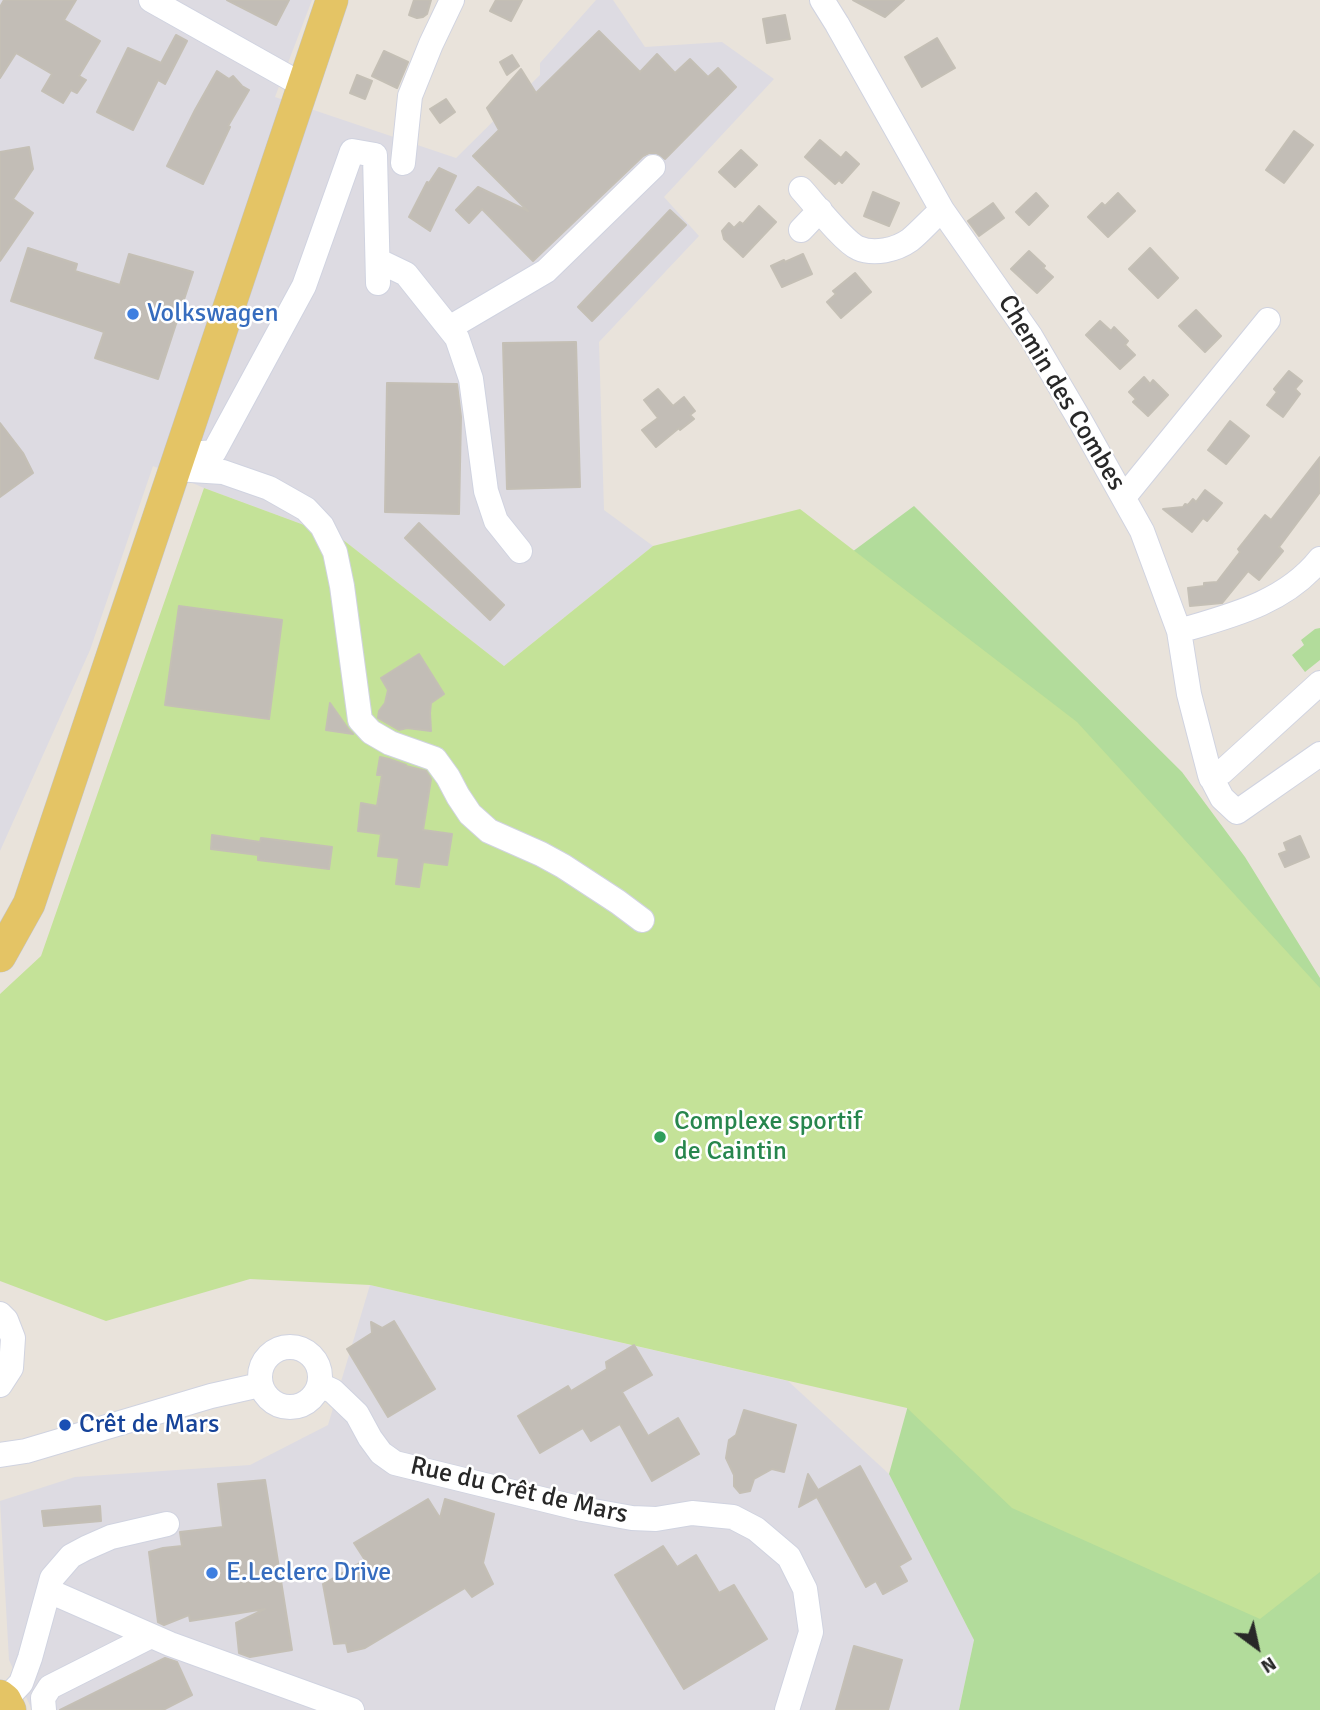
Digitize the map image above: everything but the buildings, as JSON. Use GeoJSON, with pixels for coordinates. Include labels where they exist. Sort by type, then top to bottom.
{"type":"FeatureCollection","features":[{"type":"Feature","properties":{"kind":"main road"},"geometry":{"type":"LineString","coordinates":[[0,956],[29,904],[332,0]]}},
{"type":"Feature","properties":{"kind":"street"},"geometry":{"type":"LineString","coordinates":[[151,0],[304,86]]}},
{"type":"Feature","properties":{"kind":"street"},"geometry":{"type":"LineString","coordinates":[[403,163],[410,96],[452,0]]}},
{"type":"Feature","properties":{"kind":"street","name":"Chemin des Combes"},"geometry":{"type":"LineString","coordinates":[[822,0],[942,209],[1031,337],[1142,531],[1179,631],[1202,751],[1211,778],[1222,798],[1237,812],[1320,754]]}},
{"type":"Feature","properties":{"kind":"street"},"geometry":{"type":"LineString","coordinates":[[177,462],[214,452],[304,286],[352,151],[375,155],[378,272],[406,274],[457,338],[471,379],[486,491],[496,521],[520,551]]}},
{"type":"Feature","properties":{"kind":"street"},"geometry":{"type":"LineString","coordinates":[[449,328],[546,271],[653,167]]}},
{"type":"Feature","properties":{"kind":"street"},"geometry":{"type":"LineString","coordinates":[[801,188],[855,247],[869,251],[899,247],[942,209]]}},
{"type":"Feature","properties":{"kind":"street"},"geometry":{"type":"LineString","coordinates":[[801,230],[820,211]]}},
{"type":"Feature","properties":{"kind":"street"},"geometry":{"type":"LineString","coordinates":[[1124,497],[1268,320]]}},
{"type":"Feature","properties":{"kind":"street"},"geometry":{"type":"LineString","coordinates":[[177,462],[223,472],[270,488],[306,509],[321,526],[335,552],[360,720],[371,732],[390,743],[435,759],[470,814],[489,831],[563,866],[642,920]]}},
{"type":"Feature","properties":{"kind":"street"},"geometry":{"type":"LineString","coordinates":[[1179,631],[1261,605],[1290,588],[1320,559]]}},
{"type":"Feature","properties":{"kind":"street"},"geometry":{"type":"LineString","coordinates":[[1211,778],[1222,772],[1320,682]]}},
{"type":"Feature","properties":{"kind":"street"},"geometry":{"type":"LineString","coordinates":[[0,1314],[6,1320],[13,1338],[11,1368],[0,1385]]}},
{"type":"Feature","properties":{"kind":"street"},"geometry":{"type":"LineString","coordinates":[[0,1336],[3,1344],[0,1367]]}},
{"type":"Feature","properties":{"kind":"street"},"geometry":{"type":"LineString","coordinates":[[290,1347],[310,1354],[317,1363],[320,1385],[315,1395],[306,1403],[296,1408],[284,1408],[265,1396],[260,1385],[260,1374],[269,1355],[290,1347]]}},
{"type":"Feature","properties":{"kind":"street"},"geometry":{"type":"LineString","coordinates":[[0,1455],[26,1451],[211,1396],[260,1385]]}},
{"type":"Feature","properties":{"kind":"street","name":"Rue du Crêt de Mars"},"geometry":{"type":"LineString","coordinates":[[320,1385],[333,1391],[357,1414],[381,1453],[395,1463],[582,1509],[632,1518],[656,1519],[692,1513],[733,1517],[756,1528],[789,1558],[805,1589],[811,1632],[787,1710]]}},
{"type":"Feature","properties":{"kind":"street"},"geometry":{"type":"LineString","coordinates":[[0,1474],[26,1451]]}},
{"type":"Feature","properties":{"kind":"street"},"geometry":{"type":"LineString","coordinates":[[5,1702],[21,1683],[52,1578],[71,1556],[111,1537],[167,1524]]}},
{"type":"Feature","properties":{"kind":"street"},"geometry":{"type":"LineString","coordinates":[[49,1591],[151,1636],[352,1710]]}},
{"type":"Feature","properties":{"kind":"street"},"geometry":{"type":"LineString","coordinates":[[44,1710],[43,1698],[50,1687],[151,1636]]}},
{"type":"Feature","properties":{"kind":"shaded area"},"geometry":{"type":"Polygon","coordinates":[[[0,0],[312,0],[275,97],[456,158],[540,75],[540,63],[596,0],[613,0],[645,47],[722,42],[774,79],[664,197],[699,236],[599,342],[604,510],[653,546],[504,666],[342,539],[204,488],[153,466],[90,650],[0,851],[0,0]]]}},
{"type":"Feature","properties":{"kind":"shaded area"},"geometry":{"type":"Polygon","coordinates":[[[370,1285],[788,1381],[889,1474],[974,1640],[959,1710],[32,1710],[9,1660],[0,1501],[75,1477],[250,1465],[328,1425],[370,1285]]]}},
{"type":"Feature","properties":{"kind":"green space","name":"Complexe sportif de Caintin"},"geometry":{"type":"Polygon","coordinates":[[[204,488],[342,539],[504,666],[653,546],[800,509],[1077,722],[1320,988],[1320,1572],[1260,1619],[1012,1508],[907,1408],[370,1285],[250,1279],[106,1321],[0,1281],[0,994],[41,956],[204,488]]]}},
{"type":"Feature","properties":{"kind":"green space"},"geometry":{"type":"Polygon","coordinates":[[[914,506],[1182,772],[1245,857],[1320,978],[1320,1710],[959,1710],[974,1640],[889,1474],[998,1081],[825,572],[914,506]]]}},
{"type":"Feature","properties":{"kind":"green space"},"geometry":{"type":"Polygon","coordinates":[[[1320,628],[1320,660],[1305,672],[1292,655],[1304,645],[1301,640],[1320,628]]]}},
{"type":"Feature","properties":{"kind":"place","name":"Volkswagen"},"geometry":{"type":"Point","coordinates":[133,314]}},
{"type":"Feature","properties":{"kind":"place","name":"Complexe sportif de Caintin"},"geometry":{"type":"Point","coordinates":[660,1137]}},
{"type":"Feature","properties":{"kind":"place","name":"Crêt de Mars"},"geometry":{"type":"Point","coordinates":[65,1425]}},
{"type":"Feature","properties":{"kind":"place","name":"E.Leclerc Drive"},"geometry":{"type":"Point","coordinates":[212,1573]}}]}
